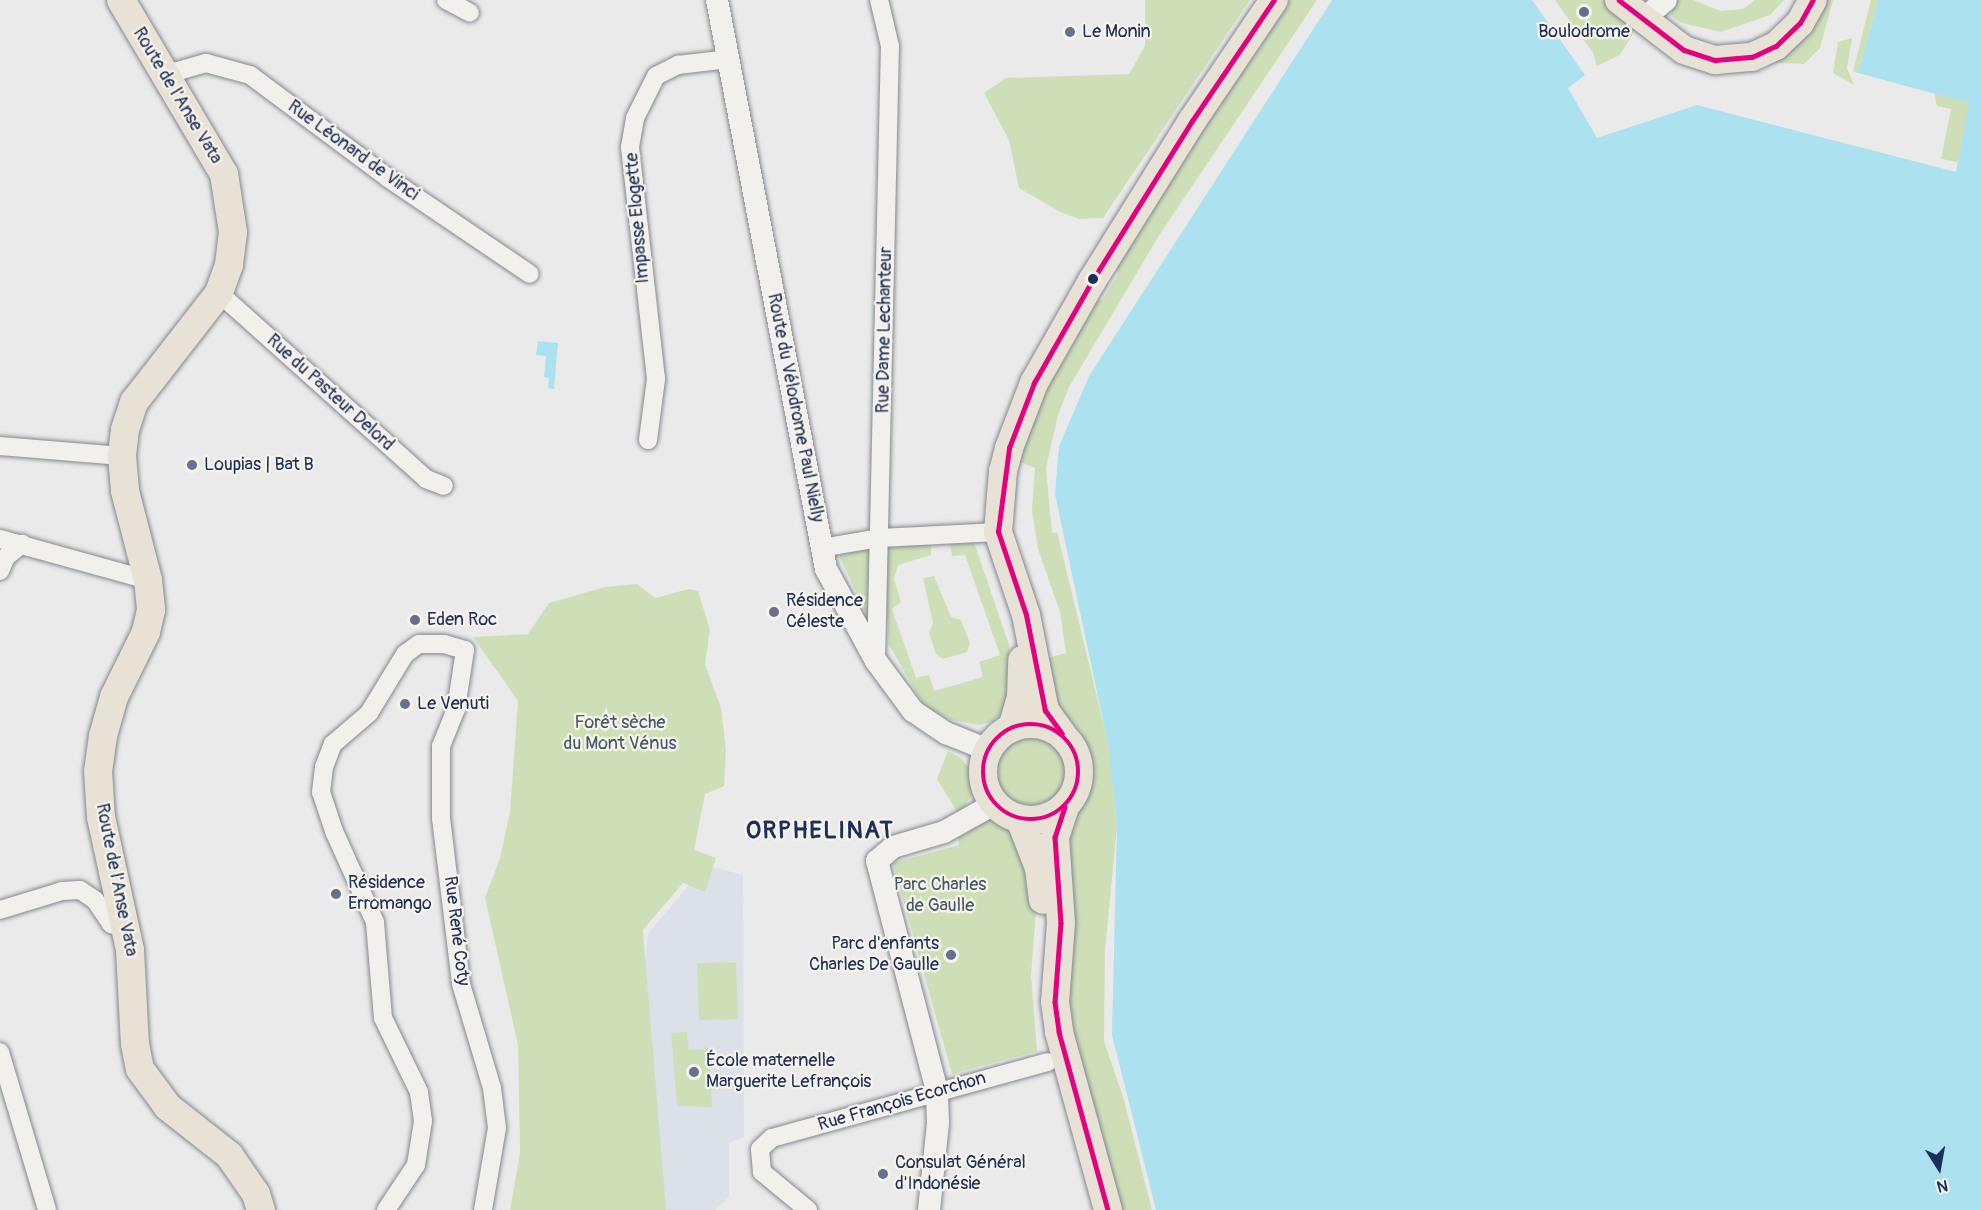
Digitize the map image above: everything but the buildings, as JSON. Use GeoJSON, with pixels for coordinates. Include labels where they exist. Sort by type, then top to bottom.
{"type":"FeatureCollection","features":[{"type":"Feature","properties":{"kind":"main road","name":"Route de l'Anse Vata"},"geometry":{"type":"LineString","coordinates":[[121,0],[224,174],[230,198],[231,250],[219,293],[134,402],[122,456],[129,518],[148,580],[151,610],[146,632],[114,698],[98,771],[103,827],[126,929],[133,973],[135,1044],[140,1069],[149,1086],[168,1107],[229,1155],[256,1194],[261,1210]]}},
{"type":"Feature","properties":{"kind":"main road"},"geometry":{"type":"LineString","coordinates":[[1012,728],[1024,675],[1016,624],[998,583],[993,497],[998,466],[990,465],[1006,406],[1028,357],[1065,294],[1257,0]]}},
{"type":"Feature","properties":{"kind":"main road"},"geometry":{"type":"LineString","coordinates":[[1108,1210],[1059,1032],[1055,1002],[1061,923],[1055,837],[1065,807],[1074,797],[1080,770],[1074,750],[1045,711],[1026,615],[994,526],[1003,471],[1026,403],[1092,281],[1192,121],[1274,0]]}},
{"type":"Feature","properties":{"kind":"main road"},"geometry":{"type":"LineString","coordinates":[[1619,0],[1647,6],[1684,50],[1715,60],[1740,59],[1776,46],[1800,23],[1813,0]]}},
{"type":"Feature","properties":{"kind":"main road"},"geometry":{"type":"LineString","coordinates":[[1647,6],[1655,20],[1678,35],[1706,46],[1768,32],[1787,18],[1798,0]]}},
{"type":"Feature","properties":{"kind":"main road"},"geometry":{"type":"LineString","coordinates":[[1026,403],[1023,388],[1033,369],[1028,357]]}},
{"type":"Feature","properties":{"kind":"main road"},"geometry":{"type":"LineString","coordinates":[[1062,734],[1038,724],[1012,728],[988,750],[983,778],[994,804],[1020,819],[1036,820],[1065,807]]}},
{"type":"Feature","properties":{"kind":"main road"},"geometry":{"type":"LineString","coordinates":[[1020,819],[1039,868],[1042,887],[1044,921],[1040,998],[1048,1062],[1090,1210]]}},
{"type":"Feature","properties":{"kind":"street"},"geometry":{"type":"LineString","coordinates":[[446,0],[470,13]]}},
{"type":"Feature","properties":{"kind":"street","name":"Route du Vélodrome Paul Nielly"},"geometry":{"type":"LineString","coordinates":[[717,0],[821,548],[833,586],[876,661],[913,711],[946,733],[988,750]]}},
{"type":"Feature","properties":{"kind":"street","name":"Rue Dame Lechanteur"},"geometry":{"type":"LineString","coordinates":[[876,661],[890,46],[879,0]]}},
{"type":"Feature","properties":{"kind":"street","name":"Impasse Elogette"},"geometry":{"type":"LineString","coordinates":[[648,440],[656,379],[630,147],[635,118],[656,76],[678,65],[729,59]]}},
{"type":"Feature","properties":{"kind":"street","name":"Rue Léonard de Vinci"},"geometry":{"type":"LineString","coordinates":[[168,80],[178,71],[206,63],[250,75],[388,178],[530,274]]}},
{"type":"Feature","properties":{"kind":"street","name":"Rue du Pasteur Delord"},"geometry":{"type":"LineString","coordinates":[[219,293],[426,479],[444,486]]}},
{"type":"Feature","properties":{"kind":"street"},"geometry":{"type":"LineString","coordinates":[[0,446],[122,456]]}},
{"type":"Feature","properties":{"kind":"street"},"geometry":{"type":"LineString","coordinates":[[821,548],[880,538],[994,526]]}},
{"type":"Feature","properties":{"kind":"street"},"geometry":{"type":"LineString","coordinates":[[0,539],[148,580]]}},
{"type":"Feature","properties":{"kind":"street"},"geometry":{"type":"LineString","coordinates":[[0,571],[6,557],[22,544]]}},
{"type":"Feature","properties":{"kind":"street","name":"Rue René Coty"},"geometry":{"type":"LineString","coordinates":[[386,1210],[416,1164],[423,1121],[419,1092],[383,1018],[375,922],[321,792],[324,766],[333,744],[369,712],[405,654],[419,644],[444,644],[465,650],[456,709],[441,747],[441,818],[461,984],[492,1088],[497,1128],[483,1210]]}},
{"type":"Feature","properties":{"kind":"street"},"geometry":{"type":"LineString","coordinates":[[929,1210],[938,1124],[937,1091],[877,861],[893,847],[944,832],[994,804]]}},
{"type":"Feature","properties":{"kind":"street"},"geometry":{"type":"LineString","coordinates":[[0,910],[63,891],[80,890],[95,900],[111,924],[126,929]]}},
{"type":"Feature","properties":{"kind":"street"},"geometry":{"type":"LineString","coordinates":[[0,1052],[8,1109],[47,1210]]}},
{"type":"Feature","properties":{"kind":"street","name":"Rue François Ecorchon"},"geometry":{"type":"LineString","coordinates":[[808,1210],[762,1172],[760,1149],[772,1138],[1048,1062]]}},
{"type":"Feature","properties":{"kind":"shaded area","name":"École maternelle Marguerite Lefrançois"},"geometry":{"type":"Polygon","coordinates":[[[706,865],[743,875],[744,1137],[729,1143],[729,1196],[715,1210],[655,1210],[640,1007],[648,934],[706,865]]]}},
{"type":"Feature","properties":{"kind":"green space"},"geometry":{"type":"Polygon","coordinates":[[[1145,0],[1250,0],[1103,218],[1080,219],[1062,213],[1019,188],[1009,140],[984,93],[1006,78],[1129,74],[1145,46],[1145,0]]]}},
{"type":"Feature","properties":{"kind":"green space"},"geometry":{"type":"Polygon","coordinates":[[[1284,0],[1317,0],[1160,234],[1069,387],[1058,415],[1046,468],[1052,533],[1057,532],[1109,746],[1117,826],[1105,951],[1104,1041],[1124,1100],[1152,1210],[1120,1210],[1071,1029],[1068,996],[1069,819],[1086,801],[1093,779],[1091,753],[1080,731],[1060,710],[1044,659],[1066,653],[1060,612],[1038,549],[1032,510],[1035,468],[1018,461],[1023,432],[1091,304],[1103,299],[1118,274],[1115,263],[1284,0]]]}},
{"type":"Feature","properties":{"kind":"green space"},"geometry":{"type":"Polygon","coordinates":[[[1555,0],[1601,0],[1616,8],[1635,30],[1620,55],[1597,66],[1593,53],[1555,0]]]}},
{"type":"Feature","properties":{"kind":"green space"},"geometry":{"type":"Polygon","coordinates":[[[1674,0],[1693,0],[1721,11],[1743,9],[1755,0],[1784,0],[1770,15],[1721,32],[1682,23],[1671,16],[1674,0]]]}},
{"type":"Feature","properties":{"kind":"green space"},"geometry":{"type":"Polygon","coordinates":[[[1821,0],[1833,0],[1820,48],[1804,64],[1761,62],[1821,0]]]}},
{"type":"Feature","properties":{"kind":"green space"},"geometry":{"type":"Polygon","coordinates":[[[1871,0],[1878,0],[1858,73],[1853,71],[1871,0]]]}},
{"type":"Feature","properties":{"kind":"green space"},"geometry":{"type":"Polygon","coordinates":[[[1852,38],[1847,68],[1854,85],[1833,73],[1838,42],[1852,38]]]}},
{"type":"Feature","properties":{"kind":"green space"},"geometry":{"type":"Polygon","coordinates":[[[1934,93],[1970,103],[1958,162],[1941,159],[1951,109],[1937,106],[1934,93]]]}},
{"type":"Feature","properties":{"kind":"green space"},"geometry":{"type":"Polygon","coordinates":[[[974,542],[1009,645],[1011,681],[1008,705],[994,721],[979,725],[951,720],[924,706],[889,645],[887,610],[887,546],[931,543],[931,555],[898,565],[894,579],[901,602],[892,609],[916,678],[929,675],[934,691],[983,677],[979,662],[1000,655],[965,555],[952,556],[950,543],[974,542]]]}},
{"type":"Feature","properties":{"kind":"green space"},"geometry":{"type":"Polygon","coordinates":[[[871,547],[869,619],[839,556],[871,547]]]}},
{"type":"Feature","properties":{"kind":"green space"},"geometry":{"type":"Polygon","coordinates":[[[934,576],[951,617],[961,620],[970,643],[967,652],[943,659],[936,654],[929,633],[933,623],[923,578],[934,576]]]}},
{"type":"Feature","properties":{"kind":"green space","name":"Forêt sèche du Mont Vénus"},"geometry":{"type":"Polygon","coordinates":[[[637,584],[655,598],[689,589],[698,591],[710,630],[705,664],[721,708],[726,751],[724,786],[705,794],[694,850],[716,858],[705,892],[683,883],[643,930],[666,1210],[510,1210],[520,1153],[518,1045],[485,898],[500,858],[510,812],[518,701],[473,637],[528,634],[549,603],[605,587],[637,584]]]}},
{"type":"Feature","properties":{"kind":"green space"},"geometry":{"type":"Polygon","coordinates":[[[1031,735],[1050,741],[1060,751],[1066,770],[1060,789],[1050,799],[1031,805],[1012,799],[1002,789],[996,770],[1002,751],[1012,741],[1031,735]]]}},
{"type":"Feature","properties":{"kind":"green space"},"geometry":{"type":"Polygon","coordinates":[[[948,751],[961,758],[972,772],[973,793],[959,815],[937,779],[948,751]]]}},
{"type":"Feature","properties":{"kind":"green space","name":"Parc Charles de Gaulle"},"geometry":{"type":"Polygon","coordinates":[[[990,820],[1002,820],[1014,829],[1036,911],[1031,975],[1037,1051],[952,1074],[893,863],[959,845],[957,836],[990,820]]]}},
{"type":"Feature","properties":{"kind":"green space"},"geometry":{"type":"Polygon","coordinates":[[[736,962],[738,1019],[699,1020],[697,963],[736,962]]]}},
{"type":"Feature","properties":{"kind":"green space"},"geometry":{"type":"Polygon","coordinates":[[[687,1032],[689,1050],[709,1049],[712,1107],[677,1106],[671,1033],[687,1032]]]}},
{"type":"Feature","properties":{"kind":"water"},"geometry":{"type":"Polygon","coordinates":[[[1332,0],[1532,0],[1585,75],[1568,88],[1597,138],[1697,105],[1956,172],[1969,103],[1858,73],[1878,0],[1981,0],[1981,1210],[1156,1210],[1112,1035],[1117,826],[1108,744],[1055,494],[1059,446],[1089,376],[1332,0]]]}},
{"type":"Feature","properties":{"kind":"water"},"geometry":{"type":"Polygon","coordinates":[[[538,341],[558,343],[554,389],[548,388],[549,378],[544,377],[546,356],[536,355],[538,341]]]}},
{"type":"Feature","properties":{"kind":"transit line"},"geometry":{"type":"LineString","coordinates":[[1062,734],[1045,711],[1026,615],[998,532],[1009,448],[1034,383],[1092,281],[1192,121],[1274,0]]}},
{"type":"Feature","properties":{"kind":"transit line"},"geometry":{"type":"LineString","coordinates":[[1619,0],[1684,50],[1715,60],[1752,57],[1776,46],[1800,23],[1813,0]]}},
{"type":"Feature","properties":{"kind":"transit line"},"geometry":{"type":"LineString","coordinates":[[1031,724],[1049,727],[1065,738],[1076,754],[1079,772],[1076,790],[1065,806],[1049,817],[1031,820],[1013,817],[997,806],[986,790],[983,772],[986,754],[997,738],[1013,727],[1031,724]]}},
{"type":"Feature","properties":{"kind":"transit line"},"geometry":{"type":"LineString","coordinates":[[1065,807],[1055,837],[1061,923],[1055,1002],[1059,1032],[1108,1210]]}},
{"type":"Feature","properties":{"kind":"place","name":"Boulodrome"},"geometry":{"type":"Point","coordinates":[1584,12]}},
{"type":"Feature","properties":{"kind":"place","name":"Le Monin"},"geometry":{"type":"Point","coordinates":[1070,32]}},
{"type":"Feature","properties":{"kind":"place","name":"Loupias | Bat B"},"geometry":{"type":"Point","coordinates":[192,465]}},
{"type":"Feature","properties":{"kind":"place","name":"Résidence Céleste"},"geometry":{"type":"Point","coordinates":[774,612]}},
{"type":"Feature","properties":{"kind":"place","name":"Eden Roc"},"geometry":{"type":"Point","coordinates":[415,620]}},
{"type":"Feature","properties":{"kind":"place","name":"Le Venuti"},"geometry":{"type":"Point","coordinates":[405,704]}},
{"type":"Feature","properties":{"kind":"place","name":"Résidence Erromango"},"geometry":{"type":"Point","coordinates":[336,894]}},
{"type":"Feature","properties":{"kind":"place","name":"Parc d'enfants Charles De Gaulle"},"geometry":{"type":"Point","coordinates":[951,955]}},
{"type":"Feature","properties":{"kind":"place","name":"École maternelle Marguerite Lefrançois"},"geometry":{"type":"Point","coordinates":[694,1072]}},
{"type":"Feature","properties":{"kind":"place","name":"Consulat Général d'Indonésie"},"geometry":{"type":"Point","coordinates":[883,1174]}},
{"type":"Feature","properties":{"kind":"district","name":"ORPHELINAT"},"geometry":{"type":"Point","coordinates":[820,831]}}]}
